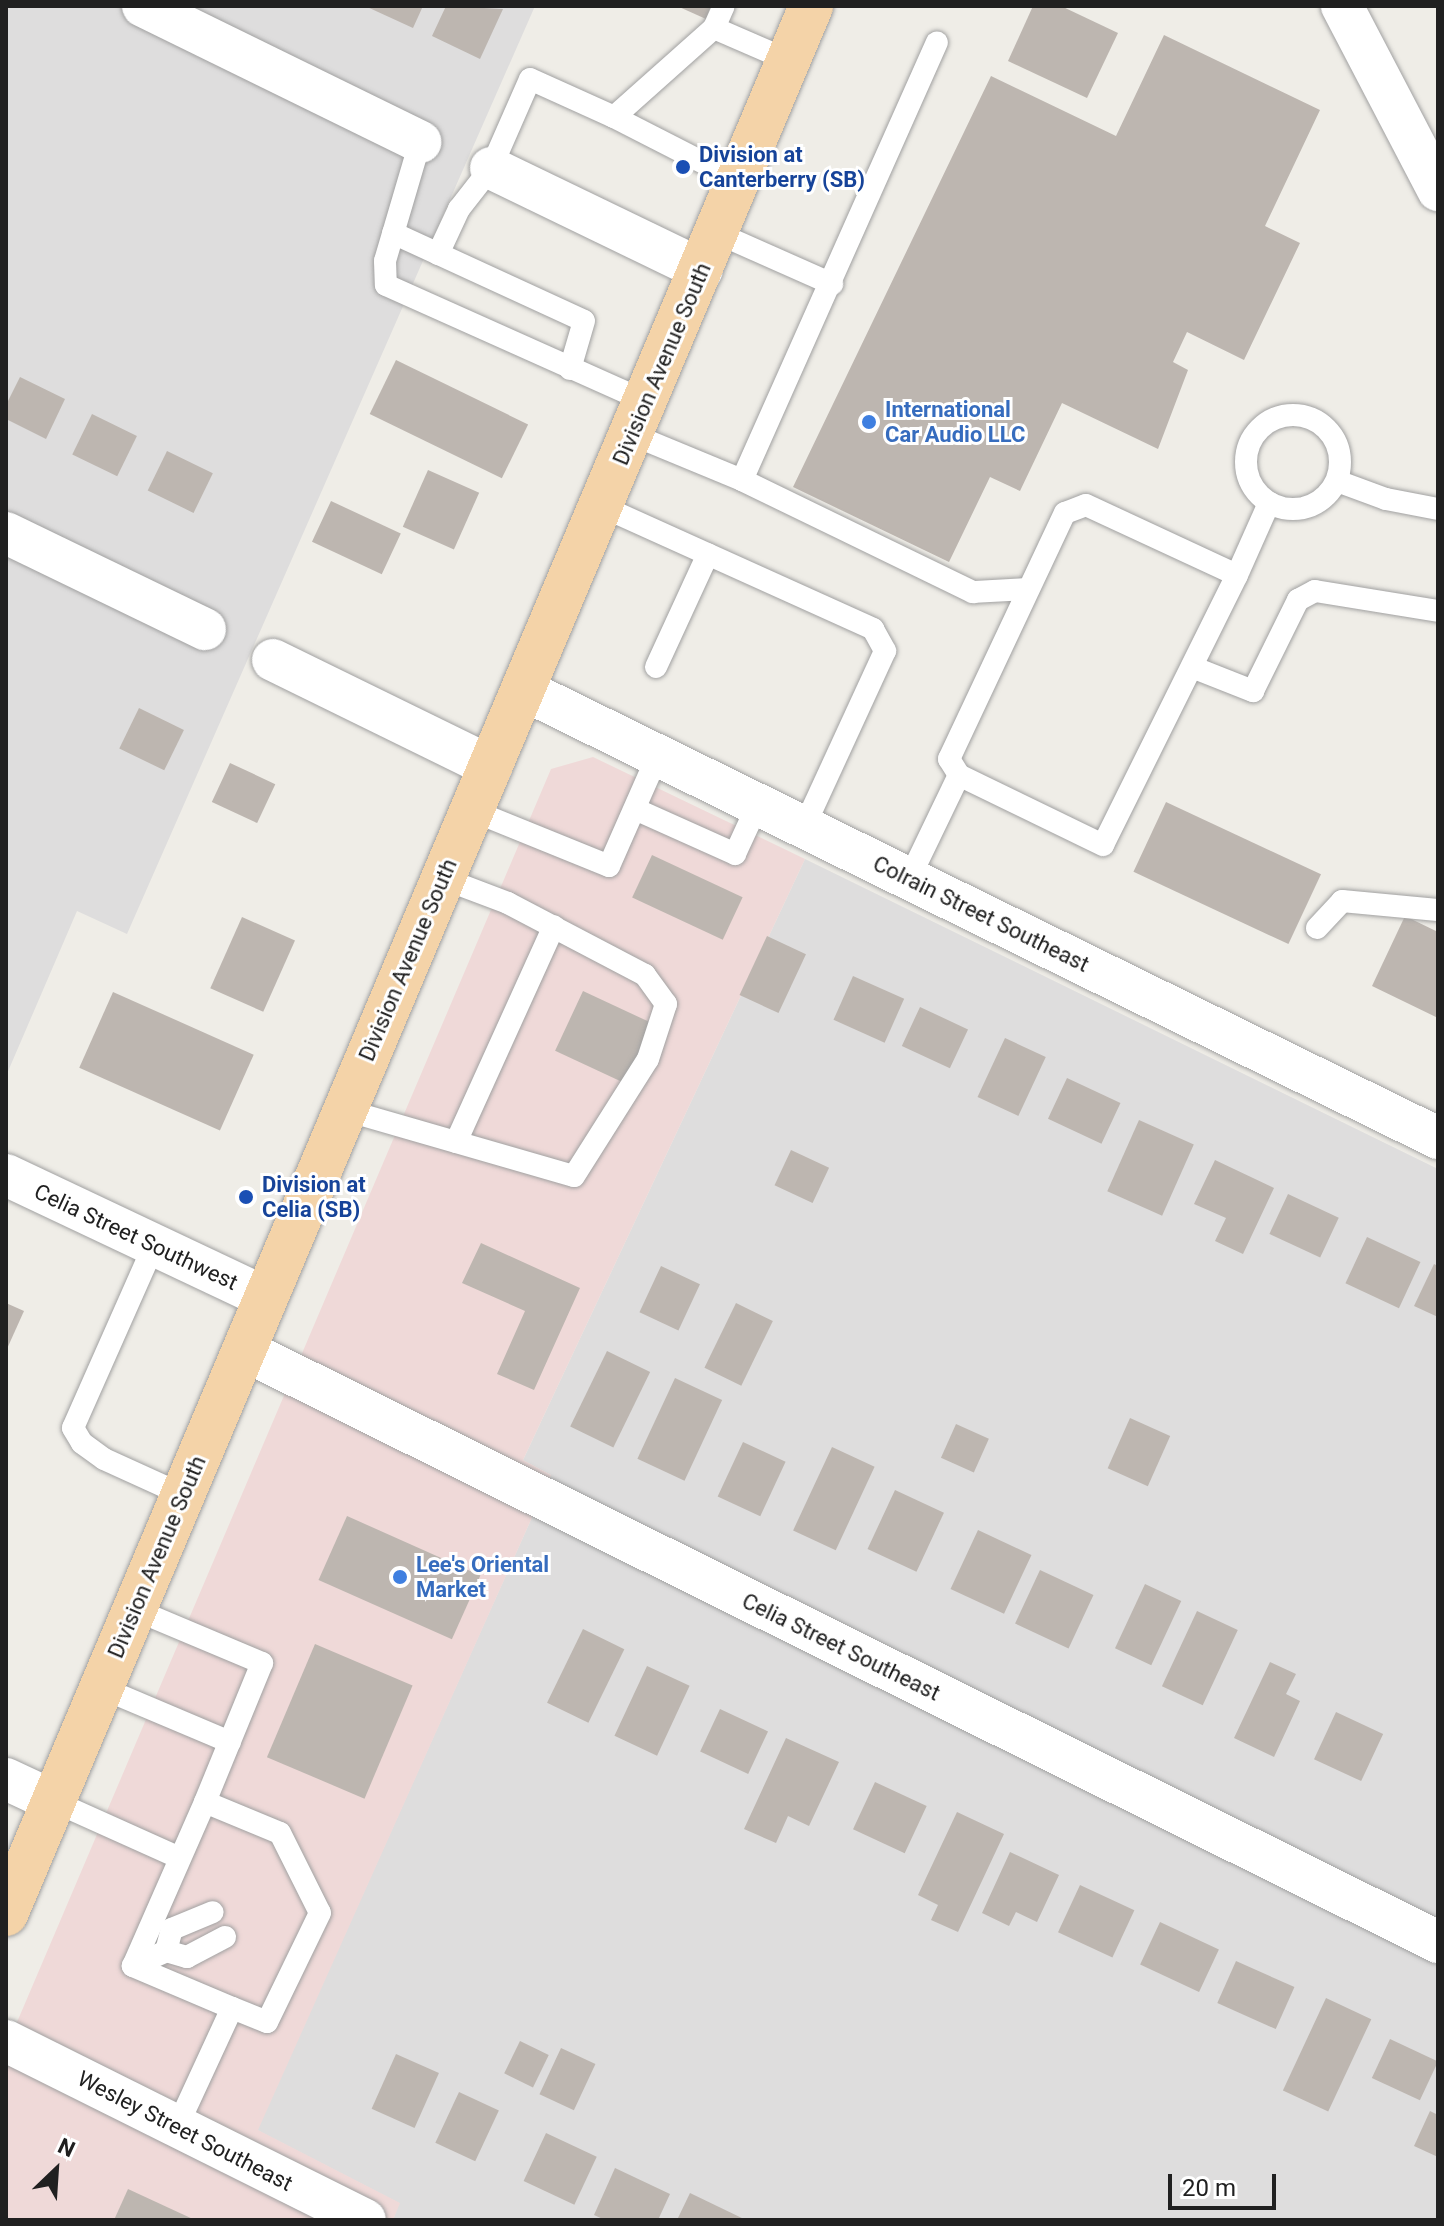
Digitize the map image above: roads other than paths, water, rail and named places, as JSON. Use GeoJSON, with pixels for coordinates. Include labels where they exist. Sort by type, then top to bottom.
{"type":"FeatureCollection","features":[{"type":"Feature","properties":{"kind":"main road","name":"Division Avenue South"},"geometry":{"type":"LineString","coordinates":[[6,1914],[442,878],[710,252],[811,6]]}},
{"type":"Feature","properties":{"kind":"street"},"geometry":{"type":"LineString","coordinates":[[143,6],[420,142]]}},
{"type":"Feature","properties":{"kind":"street"},"geometry":{"type":"LineString","coordinates":[[1342,6],[1438,190]]}},
{"type":"Feature","properties":{"kind":"street"},"geometry":{"type":"LineString","coordinates":[[491,168],[710,252]]}},
{"type":"Feature","properties":{"kind":"street"},"geometry":{"type":"LineString","coordinates":[[6,533],[205,629]]}},
{"type":"Feature","properties":{"kind":"street"},"geometry":{"type":"LineString","coordinates":[[273,660],[491,767]]}},
{"type":"Feature","properties":{"kind":"street","name":"Colrain Street Southeast"},"geometry":{"type":"LineString","coordinates":[[524,690],[1438,1138]]}},
{"type":"Feature","properties":{"kind":"street","name":"Celia Street Southwest"},"geometry":{"type":"LineString","coordinates":[[6,1175],[266,1298]]}},
{"type":"Feature","properties":{"kind":"street","name":"Celia Street Southeast"},"geometry":{"type":"LineString","coordinates":[[244,1350],[1438,1942]]}},
{"type":"Feature","properties":{"kind":"street"},"geometry":{"type":"LineString","coordinates":[[6,1779],[53,1801]]}},
{"type":"Feature","properties":{"kind":"street","name":"Wesley Street Southeast"},"geometry":{"type":"LineString","coordinates":[[6,2041],[365,2220]]}},
{"type":"Feature","properties":{"kind":"lane"},"geometry":{"type":"LineString","coordinates":[[614,117],[714,28],[724,6]]}},
{"type":"Feature","properties":{"kind":"lane"},"geometry":{"type":"LineString","coordinates":[[714,28],[788,60]]}},
{"type":"Feature","properties":{"kind":"lane"},"geometry":{"type":"LineString","coordinates":[[742,480],[937,43]]}},
{"type":"Feature","properties":{"kind":"lane"},"geometry":{"type":"LineString","coordinates":[[438,254],[459,209],[491,168],[530,79],[614,117],[739,181]]}},
{"type":"Feature","properties":{"kind":"lane"},"geometry":{"type":"LineString","coordinates":[[420,142],[393,233],[385,274],[392,290],[570,369],[638,418],[742,480],[973,592],[1026,589]]}},
{"type":"Feature","properties":{"kind":"lane"},"geometry":{"type":"LineString","coordinates":[[393,233],[584,321],[570,369]]}},
{"type":"Feature","properties":{"kind":"lane"},"geometry":{"type":"LineString","coordinates":[[710,252],[832,284]]}},
{"type":"Feature","properties":{"kind":"lane"},"geometry":{"type":"LineString","coordinates":[[1306,416],[1321,423],[1339,449],[1337,481],[1329,494],[1300,509],[1269,503],[1249,480],[1247,450],[1253,436],[1276,418],[1306,416]]}},
{"type":"Feature","properties":{"kind":"lane"},"geometry":{"type":"LineString","coordinates":[[1337,481],[1386,499],[1438,509]]}},
{"type":"Feature","properties":{"kind":"lane"},"geometry":{"type":"LineString","coordinates":[[1237,575],[1086,505],[1065,513],[1026,589],[949,759],[959,775],[1103,845],[1237,575],[1269,503]]}},
{"type":"Feature","properties":{"kind":"lane"},"geometry":{"type":"LineString","coordinates":[[601,506],[873,629],[885,651],[804,827]]}},
{"type":"Feature","properties":{"kind":"lane"},"geometry":{"type":"LineString","coordinates":[[656,667],[708,554]]}},
{"type":"Feature","properties":{"kind":"lane"},"geometry":{"type":"LineString","coordinates":[[1192,667],[1253,691],[1298,600],[1315,591],[1438,611]]}},
{"type":"Feature","properties":{"kind":"lane"},"geometry":{"type":"LineString","coordinates":[[471,810],[609,866],[658,755]]}},
{"type":"Feature","properties":{"kind":"lane"},"geometry":{"type":"LineString","coordinates":[[909,879],[959,775]]}},
{"type":"Feature","properties":{"kind":"lane"},"geometry":{"type":"LineString","coordinates":[[635,809],[735,854],[758,804]]}},
{"type":"Feature","properties":{"kind":"lane"},"geometry":{"type":"LineString","coordinates":[[345,1110],[574,1176],[648,1059],[666,1004],[645,975],[554,926],[442,878]]}},
{"type":"Feature","properties":{"kind":"lane"},"geometry":{"type":"LineString","coordinates":[[1317,928],[1342,901],[1438,910]]}},
{"type":"Feature","properties":{"kind":"lane"},"geometry":{"type":"LineString","coordinates":[[456,1142],[554,926]]}},
{"type":"Feature","properties":{"kind":"lane"},"geometry":{"type":"LineString","coordinates":[[154,1245],[73,1428],[82,1443],[104,1459],[183,1495]]}},
{"type":"Feature","properties":{"kind":"lane"},"geometry":{"type":"LineString","coordinates":[[133,1966],[262,1663],[136,1610]]}},
{"type":"Feature","properties":{"kind":"lane"},"geometry":{"type":"LineString","coordinates":[[102,1688],[230,1742]]}},
{"type":"Feature","properties":{"kind":"lane"},"geometry":{"type":"LineString","coordinates":[[53,1801],[180,1858]]}},
{"type":"Feature","properties":{"kind":"lane"},"geometry":{"type":"LineString","coordinates":[[133,1966],[267,2022],[320,1913],[302,1897],[292,1876],[280,1833],[205,1802]]}},
{"type":"Feature","properties":{"kind":"lane"},"geometry":{"type":"LineString","coordinates":[[166,1951],[172,1929],[213,1912]]}},
{"type":"Feature","properties":{"kind":"lane"},"geometry":{"type":"LineString","coordinates":[[133,1966],[166,1951],[187,1957],[225,1937]]}},
{"type":"Feature","properties":{"kind":"lane"},"geometry":{"type":"LineString","coordinates":[[177,2127],[232,2008]]}},
{"type":"Feature","properties":{"kind":"place","name":"Division at Canterberry (SB)"},"geometry":{"type":"Point","coordinates":[683,167]}},
{"type":"Feature","properties":{"kind":"place","name":"International Car Audio LLC"},"geometry":{"type":"Point","coordinates":[869,422]}},
{"type":"Feature","properties":{"kind":"place","name":"Division at Celia (SB)"},"geometry":{"type":"Point","coordinates":[246,1197]}},
{"type":"Feature","properties":{"kind":"place","name":"Lee's Oriental Market"},"geometry":{"type":"Point","coordinates":[400,1577]}}]}
